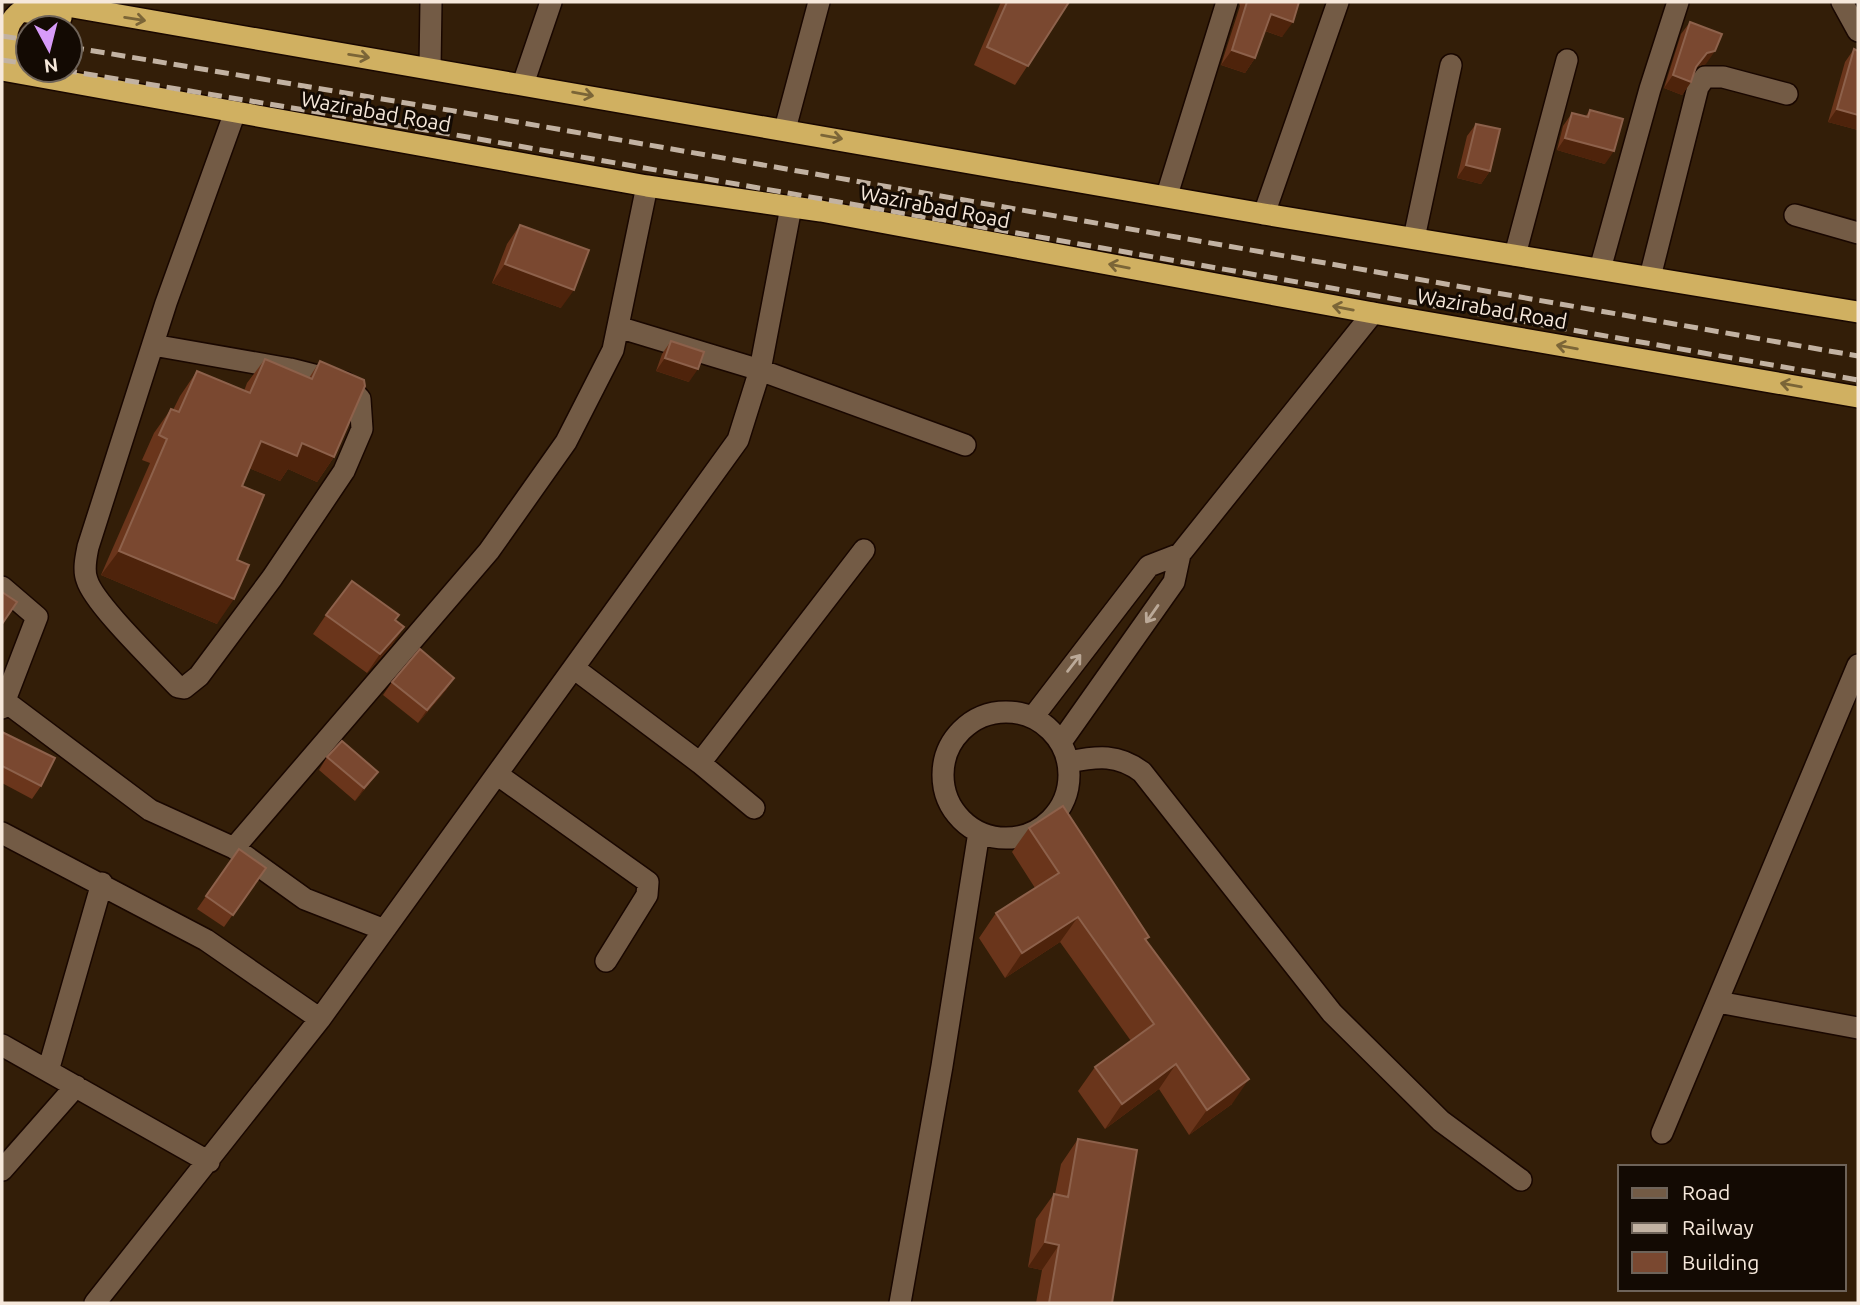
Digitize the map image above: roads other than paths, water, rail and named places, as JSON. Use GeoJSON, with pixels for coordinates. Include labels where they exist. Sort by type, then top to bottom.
{"type":"FeatureCollection","features":[{"type":"Feature","properties":{"kind":"highway"},"geometry":{"type":"LineString","coordinates":[[44,2],[1167,195],[1264,214],[1858,312]]}},
{"type":"Feature","properties":{"kind":"highway"},"geometry":{"type":"LineString","coordinates":[[16,14],[20,11],[37,14]]}},
{"type":"Feature","properties":{"kind":"highway"},"geometry":{"type":"LineString","coordinates":[[84,18],[98,13]]}},
{"type":"Feature","properties":{"kind":"highway"},"geometry":{"type":"LineString","coordinates":[[14,16],[9,26],[7,47],[10,55],[14,57]]}},
{"type":"Feature","properties":{"kind":"highway","name":"Wazirabad Road"},"geometry":{"type":"LineString","coordinates":[[84,80],[234,111],[647,186],[791,207],[1373,313],[1858,397]]}},
{"type":"Feature","properties":{"kind":"street"},"geometry":{"type":"LineString","coordinates":[[430,68],[431,2]]}},
{"type":"Feature","properties":{"kind":"street"},"geometry":{"type":"LineString","coordinates":[[523,84],[551,2]]}},
{"type":"Feature","properties":{"kind":"street"},"geometry":{"type":"LineString","coordinates":[[785,129],[819,2]]}},
{"type":"Feature","properties":{"kind":"street"},"geometry":{"type":"LineString","coordinates":[[1167,195],[1227,2]]}},
{"type":"Feature","properties":{"kind":"street"},"geometry":{"type":"LineString","coordinates":[[1264,214],[1338,2]]}},
{"type":"Feature","properties":{"kind":"street"},"geometry":{"type":"LineString","coordinates":[[1600,269],[1650,89],[1678,2]]}},
{"type":"Feature","properties":{"kind":"street"},"geometry":{"type":"LineString","coordinates":[[1842,2],[1858,31]]}},
{"type":"Feature","properties":{"kind":"street"},"geometry":{"type":"LineString","coordinates":[[1515,255],[1567,60]]}},
{"type":"Feature","properties":{"kind":"street"},"geometry":{"type":"LineString","coordinates":[[1415,238],[1451,65]]}},
{"type":"Feature","properties":{"kind":"street"},"geometry":{"type":"LineString","coordinates":[[1650,277],[1699,87],[1705,76],[1723,77],[1787,94]]}},
{"type":"Feature","properties":{"kind":"street"},"geometry":{"type":"LineString","coordinates":[[153,345],[302,372],[345,383],[360,399],[362,429],[332,490],[264,589],[199,676],[184,688],[178,687],[97,598],[86,579],[88,547],[153,345],[234,111]]}},
{"type":"Feature","properties":{"kind":"street"},"geometry":{"type":"LineString","coordinates":[[234,848],[489,551],[566,442],[613,350],[647,186]]}},
{"type":"Feature","properties":{"kind":"street"},"geometry":{"type":"LineString","coordinates":[[95,1303],[320,1019],[382,929],[498,775],[738,440],[760,370],[791,207]]}},
{"type":"Feature","properties":{"kind":"street"},"geometry":{"type":"LineString","coordinates":[[1795,215],[1858,233]]}},
{"type":"Feature","properties":{"kind":"street"},"geometry":{"type":"LineString","coordinates":[[1061,742],[1174,582],[1180,554],[1373,313]]}},
{"type":"Feature","properties":{"kind":"street"},"geometry":{"type":"LineString","coordinates":[[618,327],[760,370],[965,445]]}},
{"type":"Feature","properties":{"kind":"street"},"geometry":{"type":"LineString","coordinates":[[701,763],[864,551]]}},
{"type":"Feature","properties":{"kind":"street"},"geometry":{"type":"LineString","coordinates":[[1033,716],[1149,566],[1180,554]]}},
{"type":"Feature","properties":{"kind":"street"},"geometry":{"type":"LineString","coordinates":[[2,587],[37,617],[3,703],[150,810],[234,848],[305,899],[382,929]]}},
{"type":"Feature","properties":{"kind":"street"},"geometry":{"type":"LineString","coordinates":[[1662,1133],[1858,665]]}},
{"type":"Feature","properties":{"kind":"street"},"geometry":{"type":"LineString","coordinates":[[575,669],[701,763],[754,808]]}},
{"type":"Feature","properties":{"kind":"street"},"geometry":{"type":"LineString","coordinates":[[1005,712],[1033,716],[1048,727],[1061,742],[1069,762],[1068,790],[1055,815],[1033,832],[1006,838],[979,832],[956,815],[944,789],[943,761],[955,735],[977,718],[1005,712]]}},
{"type":"Feature","properties":{"kind":"street"},"geometry":{"type":"LineString","coordinates":[[1069,762],[1111,757],[1126,760],[1142,772],[1332,1013],[1441,1122],[1521,1180]]}},
{"type":"Feature","properties":{"kind":"street"},"geometry":{"type":"LineString","coordinates":[[498,775],[648,882],[647,895],[606,961]]}},
{"type":"Feature","properties":{"kind":"street"},"geometry":{"type":"LineString","coordinates":[[900,1303],[942,1066],[979,832]]}},
{"type":"Feature","properties":{"kind":"street"},"geometry":{"type":"LineString","coordinates":[[2,833],[102,883],[206,940],[320,1019]]}},
{"type":"Feature","properties":{"kind":"street"},"geometry":{"type":"LineString","coordinates":[[48,1071],[102,883]]}},
{"type":"Feature","properties":{"kind":"street"},"geometry":{"type":"LineString","coordinates":[[1717,1002],[1858,1028]]}},
{"type":"Feature","properties":{"kind":"street"},"geometry":{"type":"LineString","coordinates":[[2,1045],[209,1161]]}},
{"type":"Feature","properties":{"kind":"street"},"geometry":{"type":"LineString","coordinates":[[2,1170],[76,1086]]}},
{"type":"Feature","properties":{"kind":"railway"},"geometry":{"type":"LineString","coordinates":[[2,36],[14,38]]}},
{"type":"Feature","properties":{"kind":"railway"},"geometry":{"type":"LineString","coordinates":[[84,49],[454,111],[1858,356]]}},
{"type":"Feature","properties":{"kind":"railway"},"geometry":{"type":"LineString","coordinates":[[2,60],[14,62]]}},
{"type":"Feature","properties":{"kind":"railway"},"geometry":{"type":"LineString","coordinates":[[84,73],[450,134],[1858,380]]}}]}
